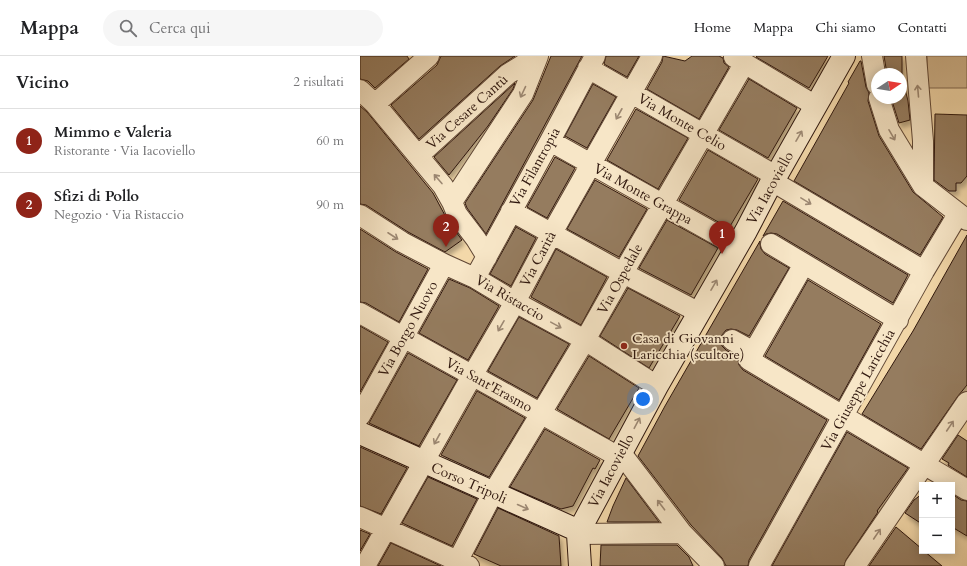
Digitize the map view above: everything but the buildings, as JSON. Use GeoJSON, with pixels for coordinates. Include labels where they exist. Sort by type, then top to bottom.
{"type":"FeatureCollection","features":[{"type":"Feature","properties":{"kind":"main road","name":"Via Iacoviello"},"geometry":{"type":"LineString","coordinates":[[578,533],[698,312],[844,56]]}},
{"type":"Feature","properties":{"kind":"main road","name":"Corso Tripoli"},"geometry":{"type":"LineString","coordinates":[[360,433],[578,533]]}},
{"type":"Feature","properties":{"kind":"main road"},"geometry":{"type":"LineString","coordinates":[[578,533],[580,566]]}},
{"type":"Feature","properties":{"kind":"street"},"geometry":{"type":"LineString","coordinates":[[375,104],[429,56]]}},
{"type":"Feature","properties":{"kind":"street"},"geometry":{"type":"LineString","coordinates":[[452,202],[523,94],[537,56]]}},
{"type":"Feature","properties":{"kind":"street","name":"Via Cesare Cantù"},"geometry":{"type":"LineString","coordinates":[[418,156],[508,74],[537,56]]}},
{"type":"Feature","properties":{"kind":"street","name":"Via Carità"},"geometry":{"type":"LineString","coordinates":[[365,566],[515,302],[590,164],[652,56]]}},
{"type":"Feature","properties":{"kind":"street"},"geometry":{"type":"LineString","coordinates":[[872,56],[874,68]]}},
{"type":"Feature","properties":{"kind":"street"},"geometry":{"type":"LineString","coordinates":[[916,56],[923,141],[923,186]]}},
{"type":"Feature","properties":{"kind":"street"},"geometry":{"type":"LineString","coordinates":[[739,60],[816,106]]}},
{"type":"Feature","properties":{"kind":"street","name":"Via Ospedale"},"geometry":{"type":"LineString","coordinates":[[460,564],[493,494],[585,340],[622,273],[704,134],[739,60]]}},
{"type":"Feature","properties":{"kind":"street","name":"Via Monte Celio"},"geometry":{"type":"LineString","coordinates":[[592,62],[631,92],[704,134],[924,271]]}},
{"type":"Feature","properties":{"kind":"street","name":"Via Filantropia"},"geometry":{"type":"LineString","coordinates":[[475,278],[592,62]]}},
{"type":"Feature","properties":{"kind":"street"},"geometry":{"type":"LineString","coordinates":[[360,90],[375,104],[443,186],[457,214],[476,239],[487,258]]}},
{"type":"Feature","properties":{"kind":"street"},"geometry":{"type":"LineString","coordinates":[[881,104],[889,130],[923,186],[962,217]]}},
{"type":"Feature","properties":{"kind":"street","name":"Via Monte Grappa"},"geometry":{"type":"LineString","coordinates":[[550,141],[737,246]]}},
{"type":"Feature","properties":{"kind":"street"},"geometry":{"type":"LineString","coordinates":[[511,211],[622,273],[698,312]]}},
{"type":"Feature","properties":{"kind":"street","name":"Via Ristaccio"},"geometry":{"type":"LineString","coordinates":[[360,215],[402,242],[475,278],[515,302],[585,340],[657,386]]}},
{"type":"Feature","properties":{"kind":"street","name":"Via Giuseppe Laricchia"},"geometry":{"type":"LineString","coordinates":[[759,566],[898,320],[924,271],[962,217]]}},
{"type":"Feature","properties":{"kind":"street"},"geometry":{"type":"LineString","coordinates":[[771,244],[898,320]]}},
{"type":"Feature","properties":{"kind":"street","name":"Via Borgo Nuovo"},"geometry":{"type":"LineString","coordinates":[[360,416],[444,264]]}},
{"type":"Feature","properties":{"kind":"street"},"geometry":{"type":"LineString","coordinates":[[751,356],[804,264]]}},
{"type":"Feature","properties":{"kind":"street","name":"Via Sant'Erasmo"},"geometry":{"type":"LineString","coordinates":[[360,313],[541,414],[620,455]]}},
{"type":"Feature","properties":{"kind":"street"},"geometry":{"type":"LineString","coordinates":[[732,340],[751,356],[844,416],[967,490]]}},
{"type":"Feature","properties":{"kind":"street"},"geometry":{"type":"LineString","coordinates":[[855,566],[967,402]]}},
{"type":"Feature","properties":{"kind":"street"},"geometry":{"type":"LineString","coordinates":[[620,455],[682,532],[714,566]]}},
{"type":"Feature","properties":{"kind":"street"},"geometry":{"type":"LineString","coordinates":[[360,517],[387,528],[460,564]]}},
{"type":"Feature","properties":{"kind":"street"},"geometry":{"type":"LineString","coordinates":[[578,533],[682,532]]}},
{"type":"Feature","properties":{"kind":"shaded area"},"geometry":{"type":"Polygon","coordinates":[[[927,56],[967,56],[967,88],[927,88],[927,56]]]}},
{"type":"Feature","properties":{"kind":"place","name":"Sfizi di Pollo"},"geometry":{"type":"Point","coordinates":[446,247]}},
{"type":"Feature","properties":{"kind":"place","name":"Mimmo e Valeria"},"geometry":{"type":"Point","coordinates":[722,254]}},
{"type":"Feature","properties":{"kind":"place","name":"Casa di Giovanni Laricchia (scultore)"},"geometry":{"type":"Point","coordinates":[624,346]}}]}
